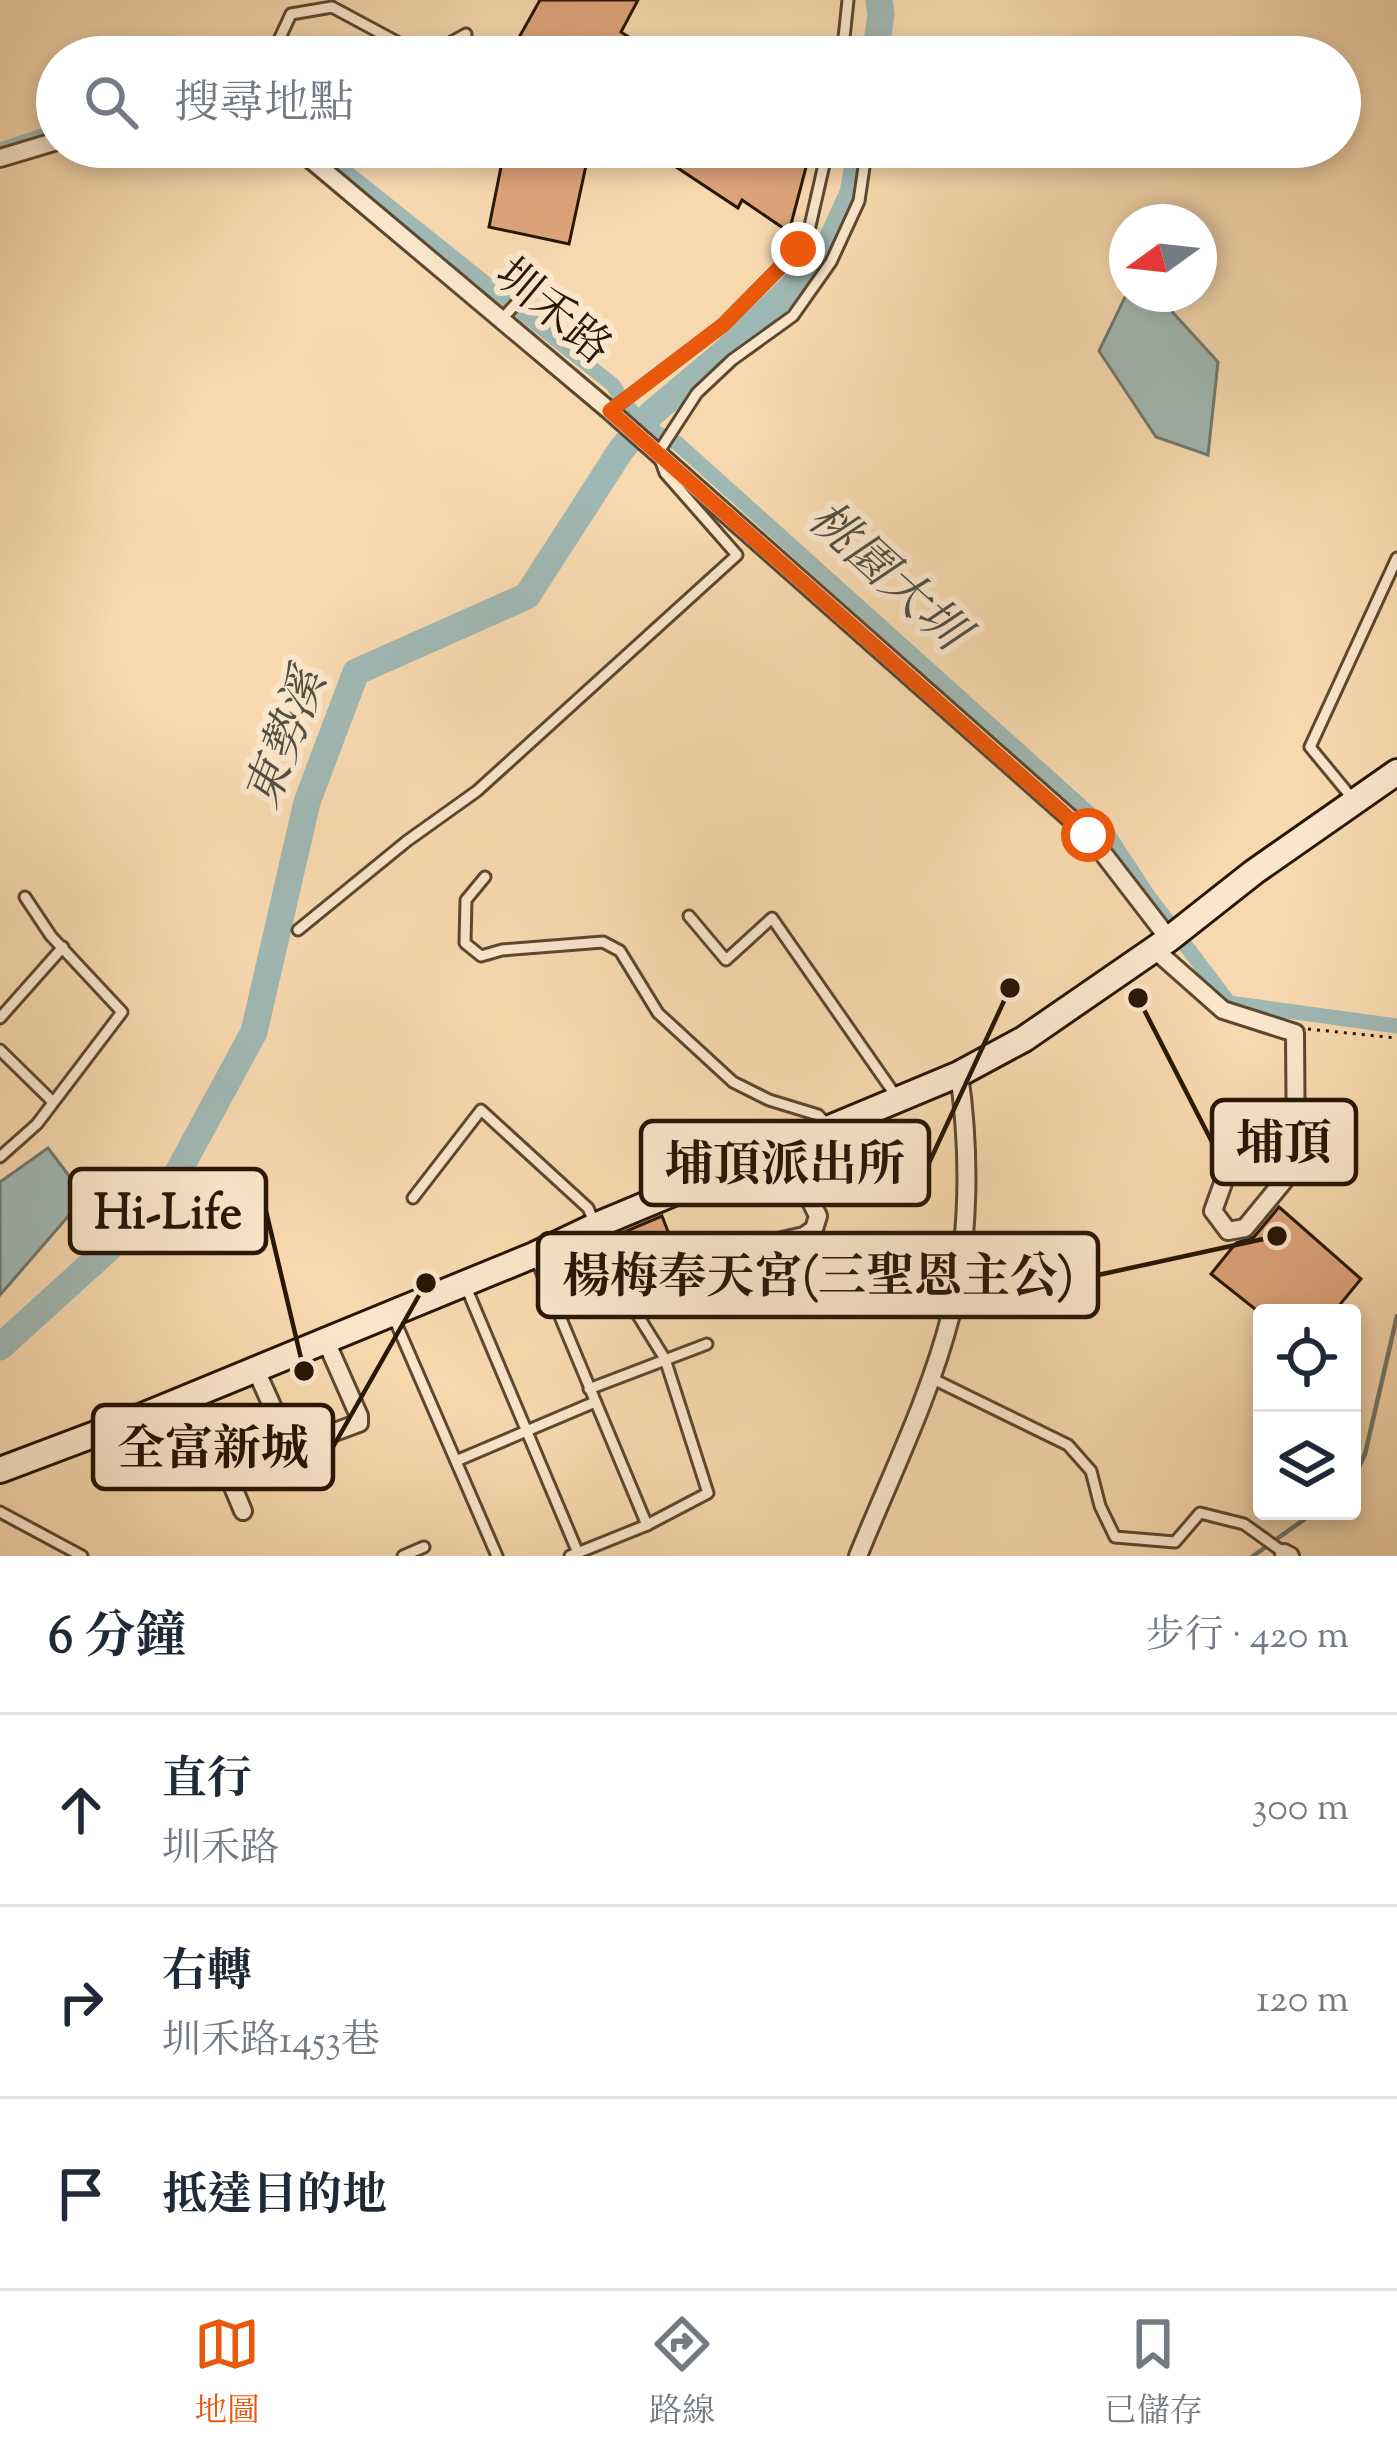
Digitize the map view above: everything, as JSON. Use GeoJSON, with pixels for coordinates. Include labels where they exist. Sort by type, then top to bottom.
{"type":"FeatureCollection","features":[{"type":"Feature","properties":{"kind":"main road"},"geometry":{"type":"LineString","coordinates":[[0,1470],[534,1255],[959,1074],[1024,1039],[1397,772]]}},
{"type":"Feature","properties":{"kind":"street"},"geometry":{"type":"LineString","coordinates":[[0,158],[36,148]]}},
{"type":"Feature","properties":{"kind":"street","name":"圳禾路"},"geometry":{"type":"LineString","coordinates":[[321,168],[658,449],[1088,835],[1223,1010],[1294,1033]]}},
{"type":"Feature","properties":{"kind":"street"},"geometry":{"type":"LineString","coordinates":[[1231,1160],[1213,1211],[1228,1231],[1245,1228],[1296,1166],[1294,1033]]}},
{"type":"Feature","properties":{"kind":"street"},"geometry":{"type":"LineString","coordinates":[[858,1556],[931,1378],[951,1313],[962,1252],[964,1143],[959,1074]]}},
{"type":"Feature","properties":{"kind":"street"},"geometry":{"type":"LineString","coordinates":[[629,1301],[814,1229],[818,1216],[785,1148]]}},
{"type":"Feature","properties":{"kind":"street"},"geometry":{"type":"LineString","coordinates":[[255,1368],[291,1448],[358,1423],[359,1415],[326,1339]]}},
{"type":"Feature","properties":{"kind":"street"},"geometry":{"type":"LineString","coordinates":[[194,1394],[243,1511]]}},
{"type":"Feature","properties":{"kind":"lane"},"geometry":{"type":"LineString","coordinates":[[844,36],[848,0]]}},
{"type":"Feature","properties":{"kind":"lane"},"geometry":{"type":"LineString","coordinates":[[281,36],[291,14],[332,7],[386,36]]}},
{"type":"Feature","properties":{"kind":"lane"},"geometry":{"type":"LineString","coordinates":[[462,36],[466,34]]}},
{"type":"Feature","properties":{"kind":"lane"},"geometry":{"type":"LineString","coordinates":[[614,412],[723,325],[798,249],[810,226],[823,168]]}},
{"type":"Feature","properties":{"kind":"lane"},"geometry":{"type":"LineString","coordinates":[[298,930],[406,841],[477,791],[737,555],[665,473],[658,449],[714,376],[794,316],[831,262],[859,201],[864,168]]}},
{"type":"Feature","properties":{"kind":"lane"},"geometry":{"type":"LineString","coordinates":[[501,320],[532,286]]}},
{"type":"Feature","properties":{"kind":"lane"},"geometry":{"type":"LineString","coordinates":[[1355,802],[1310,747],[1397,557]]}},
{"type":"Feature","properties":{"kind":"lane"},"geometry":{"type":"LineString","coordinates":[[485,877],[466,900],[465,943],[481,956],[603,942],[620,951],[658,1013],[733,1082],[769,1100],[818,1115],[831,1129]]}},
{"type":"Feature","properties":{"kind":"lane"},"geometry":{"type":"LineString","coordinates":[[0,1157],[37,1124],[122,1012],[25,897]]}},
{"type":"Feature","properties":{"kind":"lane"},"geometry":{"type":"LineString","coordinates":[[689,916],[726,960],[772,918],[899,1100]]}},
{"type":"Feature","properties":{"kind":"lane"},"geometry":{"type":"LineString","coordinates":[[0,1018],[63,947]]}},
{"type":"Feature","properties":{"kind":"lane"},"geometry":{"type":"LineString","coordinates":[[0,1050],[52,1102]]}},
{"type":"Feature","properties":{"kind":"lane"},"geometry":{"type":"LineString","coordinates":[[413,1198],[481,1110],[588,1208],[629,1301],[665,1359],[708,1493],[574,1555],[464,1281]]}},
{"type":"Feature","properties":{"kind":"lane"},"geometry":{"type":"LineString","coordinates":[[534,1255],[647,1525]]}},
{"type":"Feature","properties":{"kind":"lane"},"geometry":{"type":"LineString","coordinates":[[391,1311],[497,1556]]}},
{"type":"Feature","properties":{"kind":"lane"},"geometry":{"type":"LineString","coordinates":[[590,1389],[706,1344]]}},
{"type":"Feature","properties":{"kind":"lane"},"geometry":{"type":"LineString","coordinates":[[931,1378],[1069,1445],[1091,1471],[1115,1537],[1175,1542],[1200,1513],[1244,1524],[1284,1555]]}},
{"type":"Feature","properties":{"kind":"lane"},"geometry":{"type":"LineString","coordinates":[[456,1461],[595,1402]]}},
{"type":"Feature","properties":{"kind":"lane"},"geometry":{"type":"LineString","coordinates":[[0,1512],[82,1556]]}},
{"type":"Feature","properties":{"kind":"lane"},"geometry":{"type":"LineString","coordinates":[[404,1556],[424,1547]]}},
{"type":"Feature","properties":{"kind":"path"},"geometry":{"type":"LineString","coordinates":[[1294,1033],[1306,1029],[1397,1038]]}},
{"type":"Feature","properties":{"kind":"water"},"geometry":{"type":"Polygon","coordinates":[[[1118,312],[1172,312],[1218,362],[1208,455],[1156,437],[1099,351],[1118,312]]]}},
{"type":"Feature","properties":{"kind":"water"},"geometry":{"type":"Polygon","coordinates":[[[48,1148],[85,1197],[0,1295],[0,1182],[48,1148]]]}},
{"type":"Feature","properties":{"kind":"building"},"geometry":{"type":"Polygon","coordinates":[[[540,0],[638,0],[621,32],[627,36],[520,36],[540,0]]]}},
{"type":"Feature","properties":{"kind":"building"},"geometry":{"type":"Polygon","coordinates":[[[501,168],[585,168],[569,244],[489,227],[501,168]]]}},
{"type":"Feature","properties":{"kind":"building"},"geometry":{"type":"Polygon","coordinates":[[[678,168],[806,168],[789,232],[742,200],[738,208],[678,168]]]}},
{"type":"Feature","properties":{"kind":"building"},"geometry":{"type":"Polygon","coordinates":[[[1279,1207],[1361,1279],[1340,1304],[1253,1307],[1211,1274],[1236,1243],[1254,1237],[1279,1207]]]}},
{"type":"Feature","properties":{"kind":"building"},"geometry":{"type":"Polygon","coordinates":[[[662,1216],[676,1252],[643,1266],[635,1250],[624,1253],[617,1235],[662,1216]]]}},
{"type":"Feature","properties":{"kind":"waterway","name":"東勢溪"},"geometry":{"type":"LineString","coordinates":[[878,36],[879,0]]}},
{"type":"Feature","properties":{"kind":"waterway","name":"桃園大圳"},"geometry":{"type":"LineString","coordinates":[[0,150],[36,138]]}},
{"type":"Feature","properties":{"kind":"waterway","name":"桃園大圳"},"geometry":{"type":"LineString","coordinates":[[341,168],[613,385],[640,420],[677,443],[1102,825],[1229,1003],[1397,1026]]}},
{"type":"Feature","properties":{"kind":"waterway","name":"東勢溪"},"geometry":{"type":"LineString","coordinates":[[0,1347],[164,1198],[254,1032],[307,802],[356,672],[527,596],[621,450],[651,414],[726,351],[825,255],[853,193],[857,168]]}},
{"type":"Feature","properties":{"kind":"waterway"},"geometry":{"type":"LineString","coordinates":[[1361,1463],[1397,1316]]}},
{"type":"Feature","properties":{"kind":"waterway"},"geometry":{"type":"LineString","coordinates":[[1253,1556],[1303,1520]]}},
{"type":"Feature","properties":{"kind":"place","name":"埔頂派出所"},"geometry":{"type":"Point","coordinates":[1010,988]}},
{"type":"Feature","properties":{"kind":"place","name":"埔頂"},"geometry":{"type":"Point","coordinates":[1138,998]}},
{"type":"Feature","properties":{"kind":"place","name":"楊梅奉天宮(三聖恩主公)"},"geometry":{"type":"Point","coordinates":[1277,1236]}},
{"type":"Feature","properties":{"kind":"place","name":"全富新城"},"geometry":{"type":"Point","coordinates":[426,1283]}},
{"type":"Feature","properties":{"kind":"place","name":"Hi-Life"},"geometry":{"type":"Point","coordinates":[304,1371]}},
{"type":"Feature","properties":{"kind":"route"},"geometry":{"type":"LineString","coordinates":[[798,249],[723,325],[610,411],[1088,835]]}}]}
